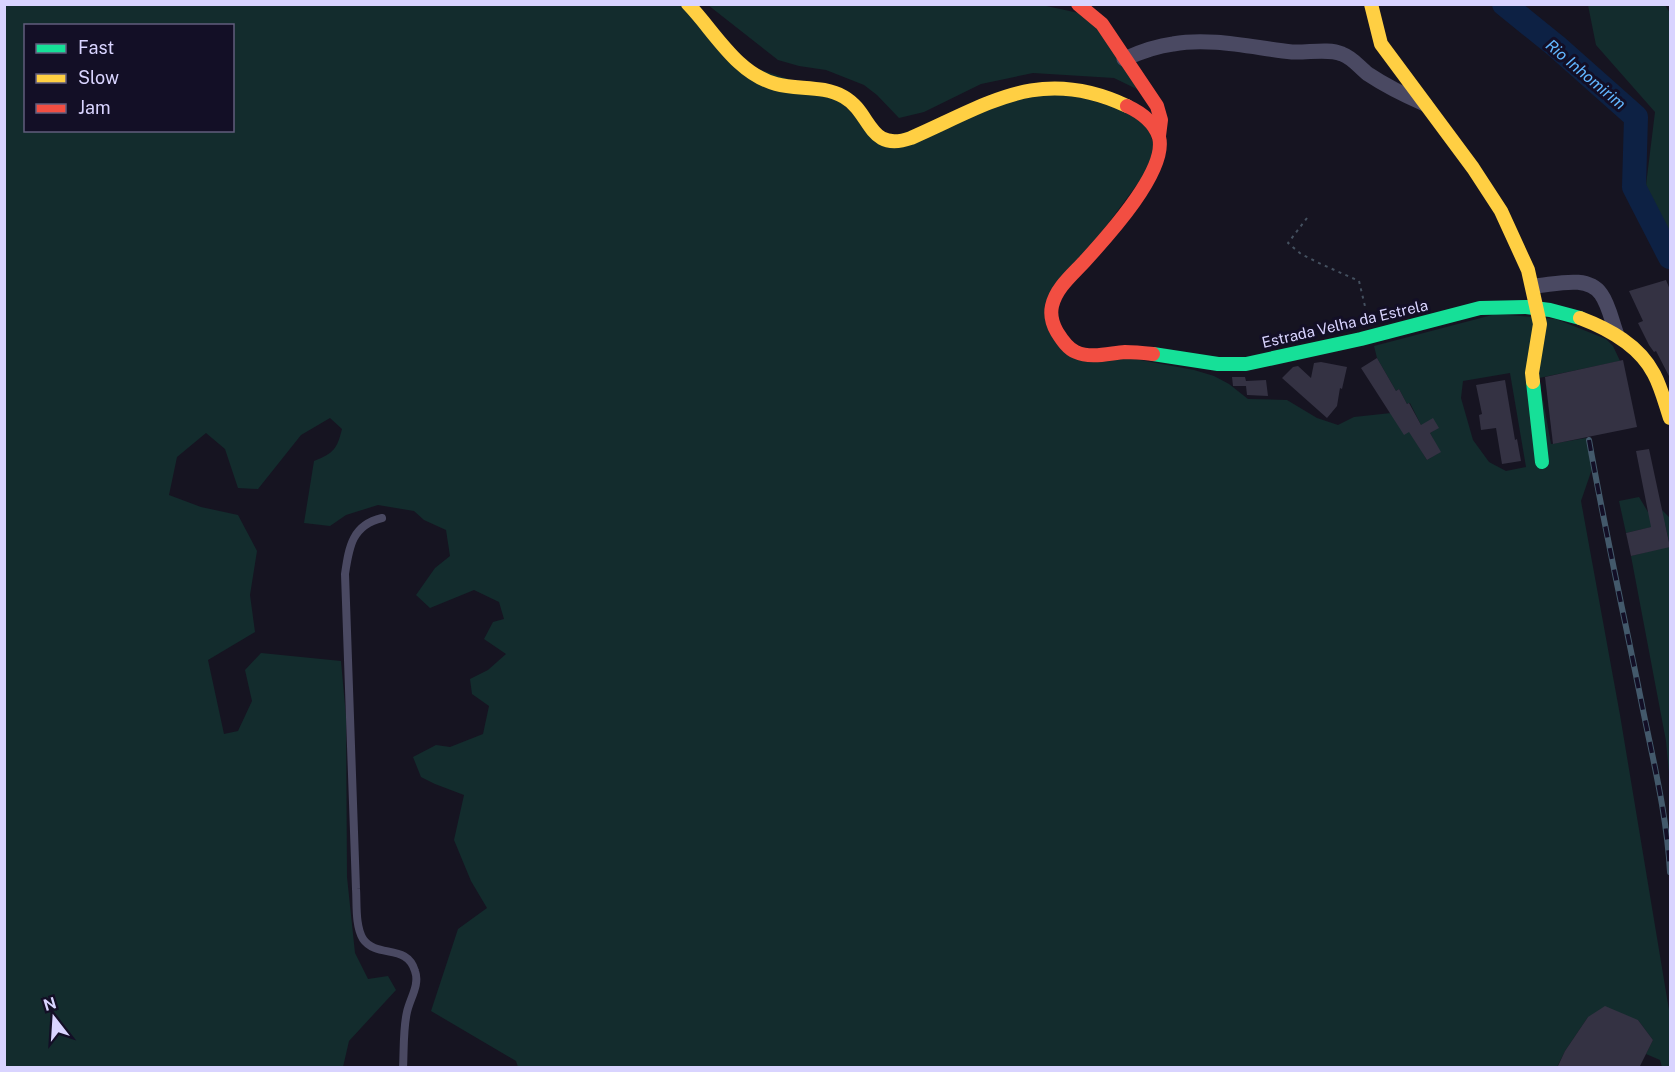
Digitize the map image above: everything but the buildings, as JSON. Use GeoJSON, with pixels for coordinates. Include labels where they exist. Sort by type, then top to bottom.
{"type":"FeatureCollection","features":[{"type":"Feature","properties":{"kind":"main road"},"geometry":{"type":"LineString","coordinates":[[688,4],[746,69],[759,78],[794,89],[831,92],[843,97],[857,108],[877,137],[889,142],[909,138],[994,98],[1036,88],[1087,92],[1129,106],[1144,116],[1159,137]]}},
{"type":"Feature","properties":{"kind":"main road","name":"Estrada Velha da Estrela"},"geometry":{"type":"LineString","coordinates":[[1078,4],[1102,24],[1157,106],[1161,120],[1159,137],[1161,146],[1153,176],[1146,187],[1055,297],[1052,308],[1053,321],[1067,346],[1074,352],[1083,355],[1140,352],[1191,362],[1247,364],[1332,347],[1480,308],[1536,308],[1591,322],[1617,335],[1651,368],[1671,418]]}},
{"type":"Feature","properties":{"kind":"main road"},"geometry":{"type":"LineString","coordinates":[[1371,4],[1382,44],[1473,168],[1501,211],[1521,252],[1533,286],[1539,331],[1532,373],[1542,462]]}},
{"type":"Feature","properties":{"kind":"street"},"geometry":{"type":"LineString","coordinates":[[1124,59],[1175,43],[1208,42],[1312,53],[1330,51],[1352,59],[1365,72],[1395,91],[1427,105]]}},
{"type":"Feature","properties":{"kind":"street"},"geometry":{"type":"LineString","coordinates":[[1533,286],[1576,282],[1590,285],[1603,296],[1617,335]]}},
{"type":"Feature","properties":{"kind":"lane"},"geometry":{"type":"LineString","coordinates":[[382,518],[363,526],[350,544],[345,574],[356,889],[358,923],[363,938],[372,947],[407,957],[417,975],[416,985],[406,1012],[403,1068]]}},
{"type":"Feature","properties":{"kind":"path"},"geometry":{"type":"LineString","coordinates":[[1307,218],[1288,243],[1301,254],[1359,281],[1372,337]]}},
{"type":"Feature","properties":{"kind":"green space"},"geometry":{"type":"Polygon","coordinates":[[[1037,4],[1088,15],[1151,96],[1114,78],[1033,73],[981,84],[924,112],[899,118],[864,85],[826,70],[778,60],[708,5],[1037,4]]]}},
{"type":"Feature","properties":{"kind":"green space"},"geometry":{"type":"Polygon","coordinates":[[[5,5],[685,5],[734,61],[831,93],[881,141],[995,100],[1059,90],[1144,117],[1158,156],[1054,297],[1065,346],[1194,370],[1214,376],[1229,384],[1248,399],[1287,400],[1317,418],[1338,425],[1354,417],[1391,413],[1410,432],[1427,460],[1440,452],[1430,433],[1438,428],[1421,425],[1410,403],[1407,404],[1399,389],[1396,391],[1377,358],[1374,346],[1496,314],[1556,319],[1606,339],[1613,346],[1620,361],[1539,378],[1551,444],[1586,438],[1592,469],[1581,501],[1620,715],[1670,1016],[1670,1067],[1662,1067],[1660,1060],[1646,1054],[1653,1040],[1638,1020],[1588,1017],[1557,1067],[518,1067],[516,1061],[431,1011],[458,929],[487,908],[471,881],[454,840],[464,795],[421,777],[413,757],[436,745],[450,747],[483,734],[489,706],[472,694],[470,679],[488,670],[506,654],[484,639],[493,622],[504,619],[499,602],[474,590],[430,608],[416,595],[435,568],[450,556],[446,530],[424,520],[414,511],[378,505],[346,515],[330,526],[304,523],[314,461],[334,449],[342,429],[330,418],[301,435],[258,489],[238,488],[225,449],[206,433],[177,457],[169,495],[201,507],[238,515],[257,551],[250,595],[255,632],[208,660],[224,734],[238,731],[252,701],[245,670],[261,653],[341,661],[346,717],[347,877],[355,953],[368,979],[388,976],[396,990],[349,1041],[343,1067],[5,1068],[5,5]],[[1510,373],[1463,381],[1461,398],[1473,440],[1489,462],[1506,471],[1526,467],[1510,373]]]}},
{"type":"Feature","properties":{"kind":"green space"},"geometry":{"type":"Polygon","coordinates":[[[1588,5],[1665,5],[1670,13],[1670,236],[1646,185],[1655,112],[1596,45],[1588,5]]]}},
{"type":"Feature","properties":{"kind":"green space"},"geometry":{"type":"Polygon","coordinates":[[[1639,497],[1648,512],[1661,509],[1670,518],[1670,546],[1665,524],[1626,533],[1619,501],[1639,497]]]}},
{"type":"Feature","properties":{"kind":"green space"},"geometry":{"type":"Polygon","coordinates":[[[1670,546],[1670,784],[1666,741],[1631,556],[1670,546]]]}},
{"type":"Feature","properties":{"kind":"waterway","name":"Rio Inhomirim"},"geometry":{"type":"LineString","coordinates":[[1504,4],[1556,46],[1636,117],[1634,187],[1670,257]]}},
{"type":"Feature","properties":{"kind":"railway"},"geometry":{"type":"LineString","coordinates":[[1589,440],[1660,791],[1670,872]]}},
{"type":"Feature","properties":{"kind":"traffic: fast"},"geometry":{"type":"LineString","coordinates":[[1153,354],[1218,364],[1246,364],[1361,339],[1480,308],[1526,307],[1550,310],[1580,318]]}},
{"type":"Feature","properties":{"kind":"traffic: fast"},"geometry":{"type":"LineString","coordinates":[[1533,382],[1542,462]]}},
{"type":"Feature","properties":{"kind":"traffic: slow"},"geometry":{"type":"LineString","coordinates":[[688,4],[727,50],[749,71],[776,84],[819,89],[844,97],[860,112],[878,136],[886,140],[897,141],[911,138],[991,102],[1041,89],[1068,89],[1096,94],[1127,106]]}},
{"type":"Feature","properties":{"kind":"traffic: slow"},"geometry":{"type":"LineString","coordinates":[[1371,4],[1381,44],[1473,168],[1501,211],[1528,270],[1540,324],[1532,373],[1533,382]]}},
{"type":"Feature","properties":{"kind":"traffic: slow"},"geometry":{"type":"LineString","coordinates":[[1580,318],[1602,327],[1632,346],[1648,364],[1656,379],[1670,418]]}},
{"type":"Feature","properties":{"kind":"traffic: jam"},"geometry":{"type":"LineString","coordinates":[[1078,4],[1102,24],[1157,106],[1161,120],[1159,136]]}},
{"type":"Feature","properties":{"kind":"traffic: jam"},"geometry":{"type":"LineString","coordinates":[[1127,106],[1146,118],[1157,132],[1159,151],[1154,168],[1120,221],[1061,288],[1051,309],[1054,326],[1073,351],[1094,355],[1125,352],[1153,354]]}}]}
